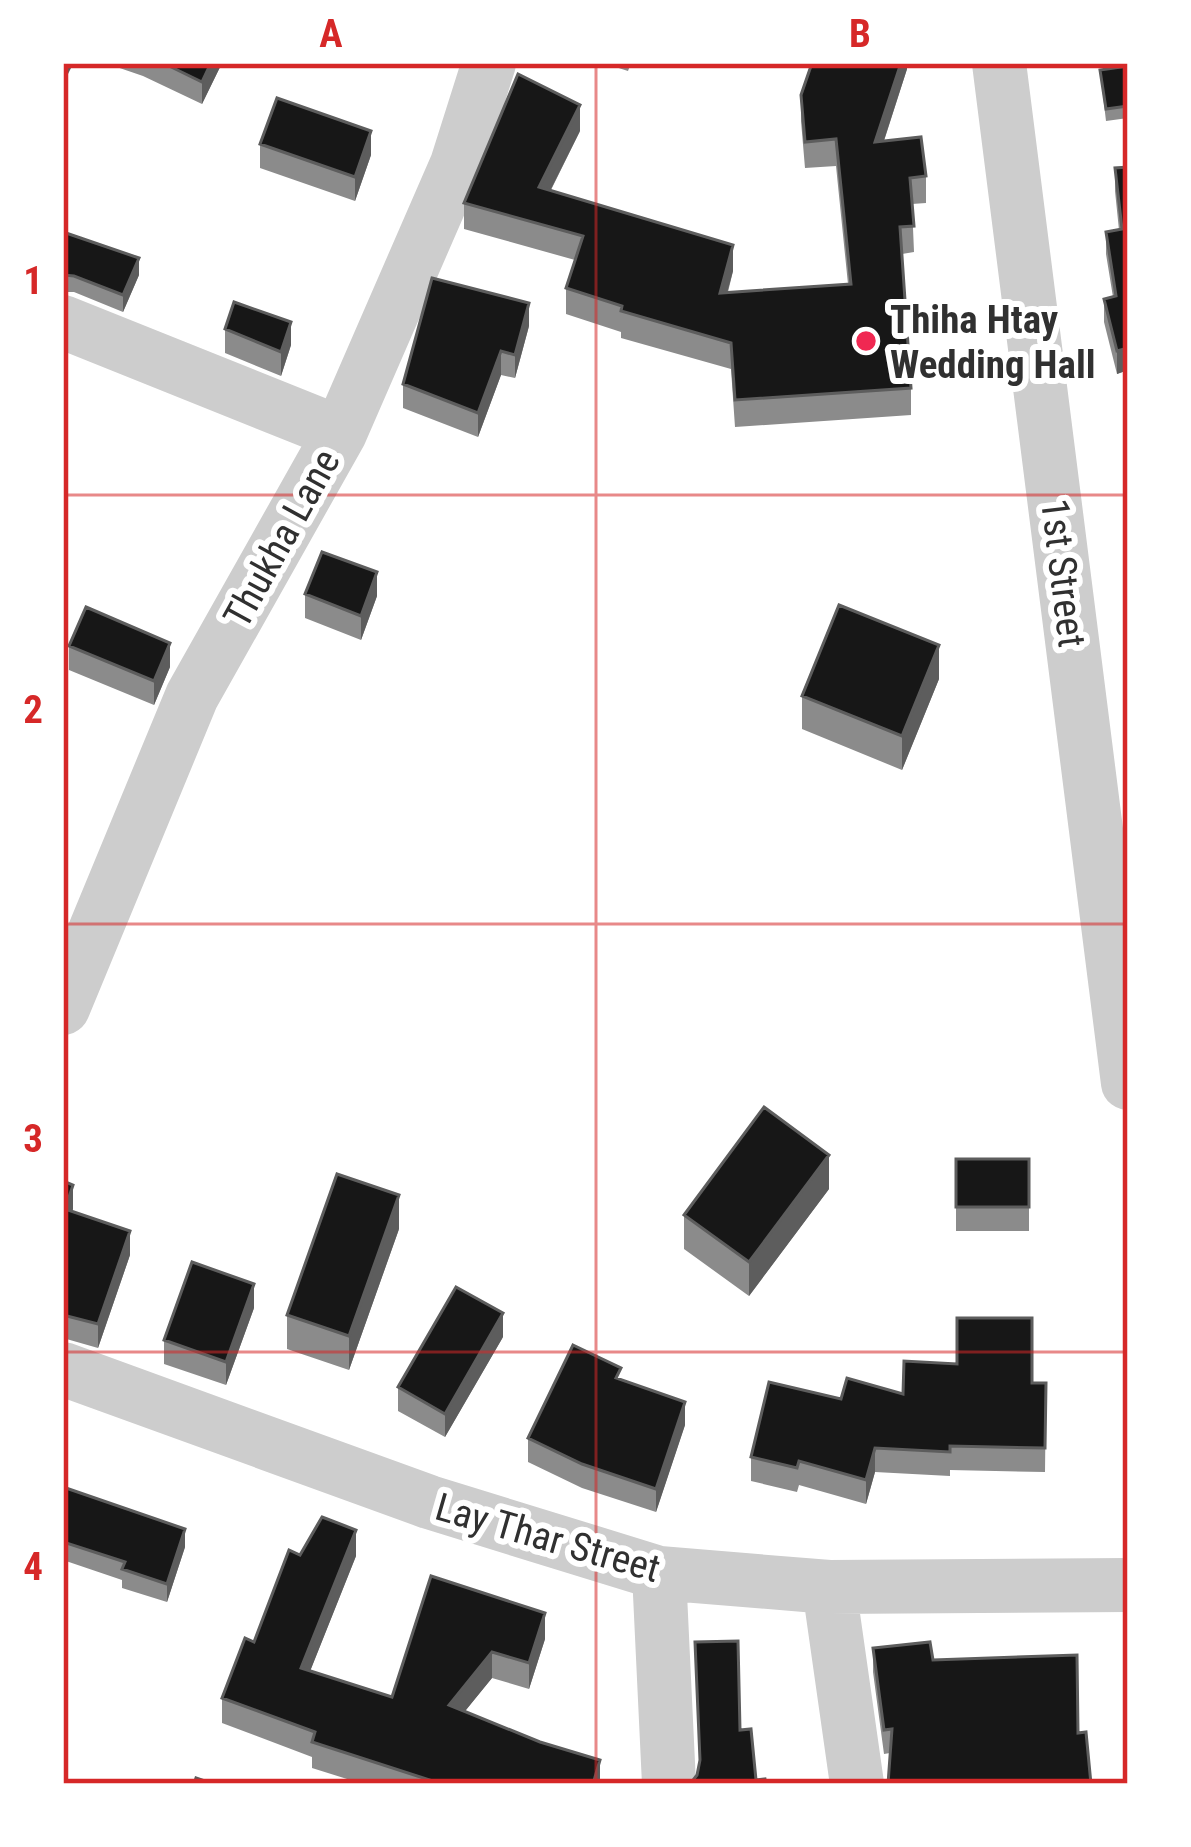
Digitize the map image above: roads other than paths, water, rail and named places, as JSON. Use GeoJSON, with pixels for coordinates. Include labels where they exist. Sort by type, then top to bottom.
{"type":"FeatureCollection","features":[{"type":"Feature","properties":{"kind":"street","name":"Thukha Lane"},"geometry":{"type":"LineString","coordinates":[[63,1008],[192,696],[340,434],[457,164],[489,63]]}},
{"type":"Feature","properties":{"kind":"street","name":"1st Street"},"geometry":{"type":"LineString","coordinates":[[999,63],[1128,1083]]}},
{"type":"Feature","properties":{"kind":"street"},"geometry":{"type":"LineString","coordinates":[[63,322],[340,434]]}},
{"type":"Feature","properties":{"kind":"street","name":"Lay Thar Street"},"geometry":{"type":"LineString","coordinates":[[63,1369],[429,1502],[659,1573],[829,1587],[1128,1585]]}},
{"type":"Feature","properties":{"kind":"street"},"geometry":{"type":"LineString","coordinates":[[659,1573],[668,1784]]}},
{"type":"Feature","properties":{"kind":"street"},"geometry":{"type":"LineString","coordinates":[[829,1587],[857,1784]]}},
{"type":"Feature","properties":{"kind":"place","name":"Thiha Htay Wedding Hall"},"geometry":{"type":"Point","coordinates":[866,341]}}]}
